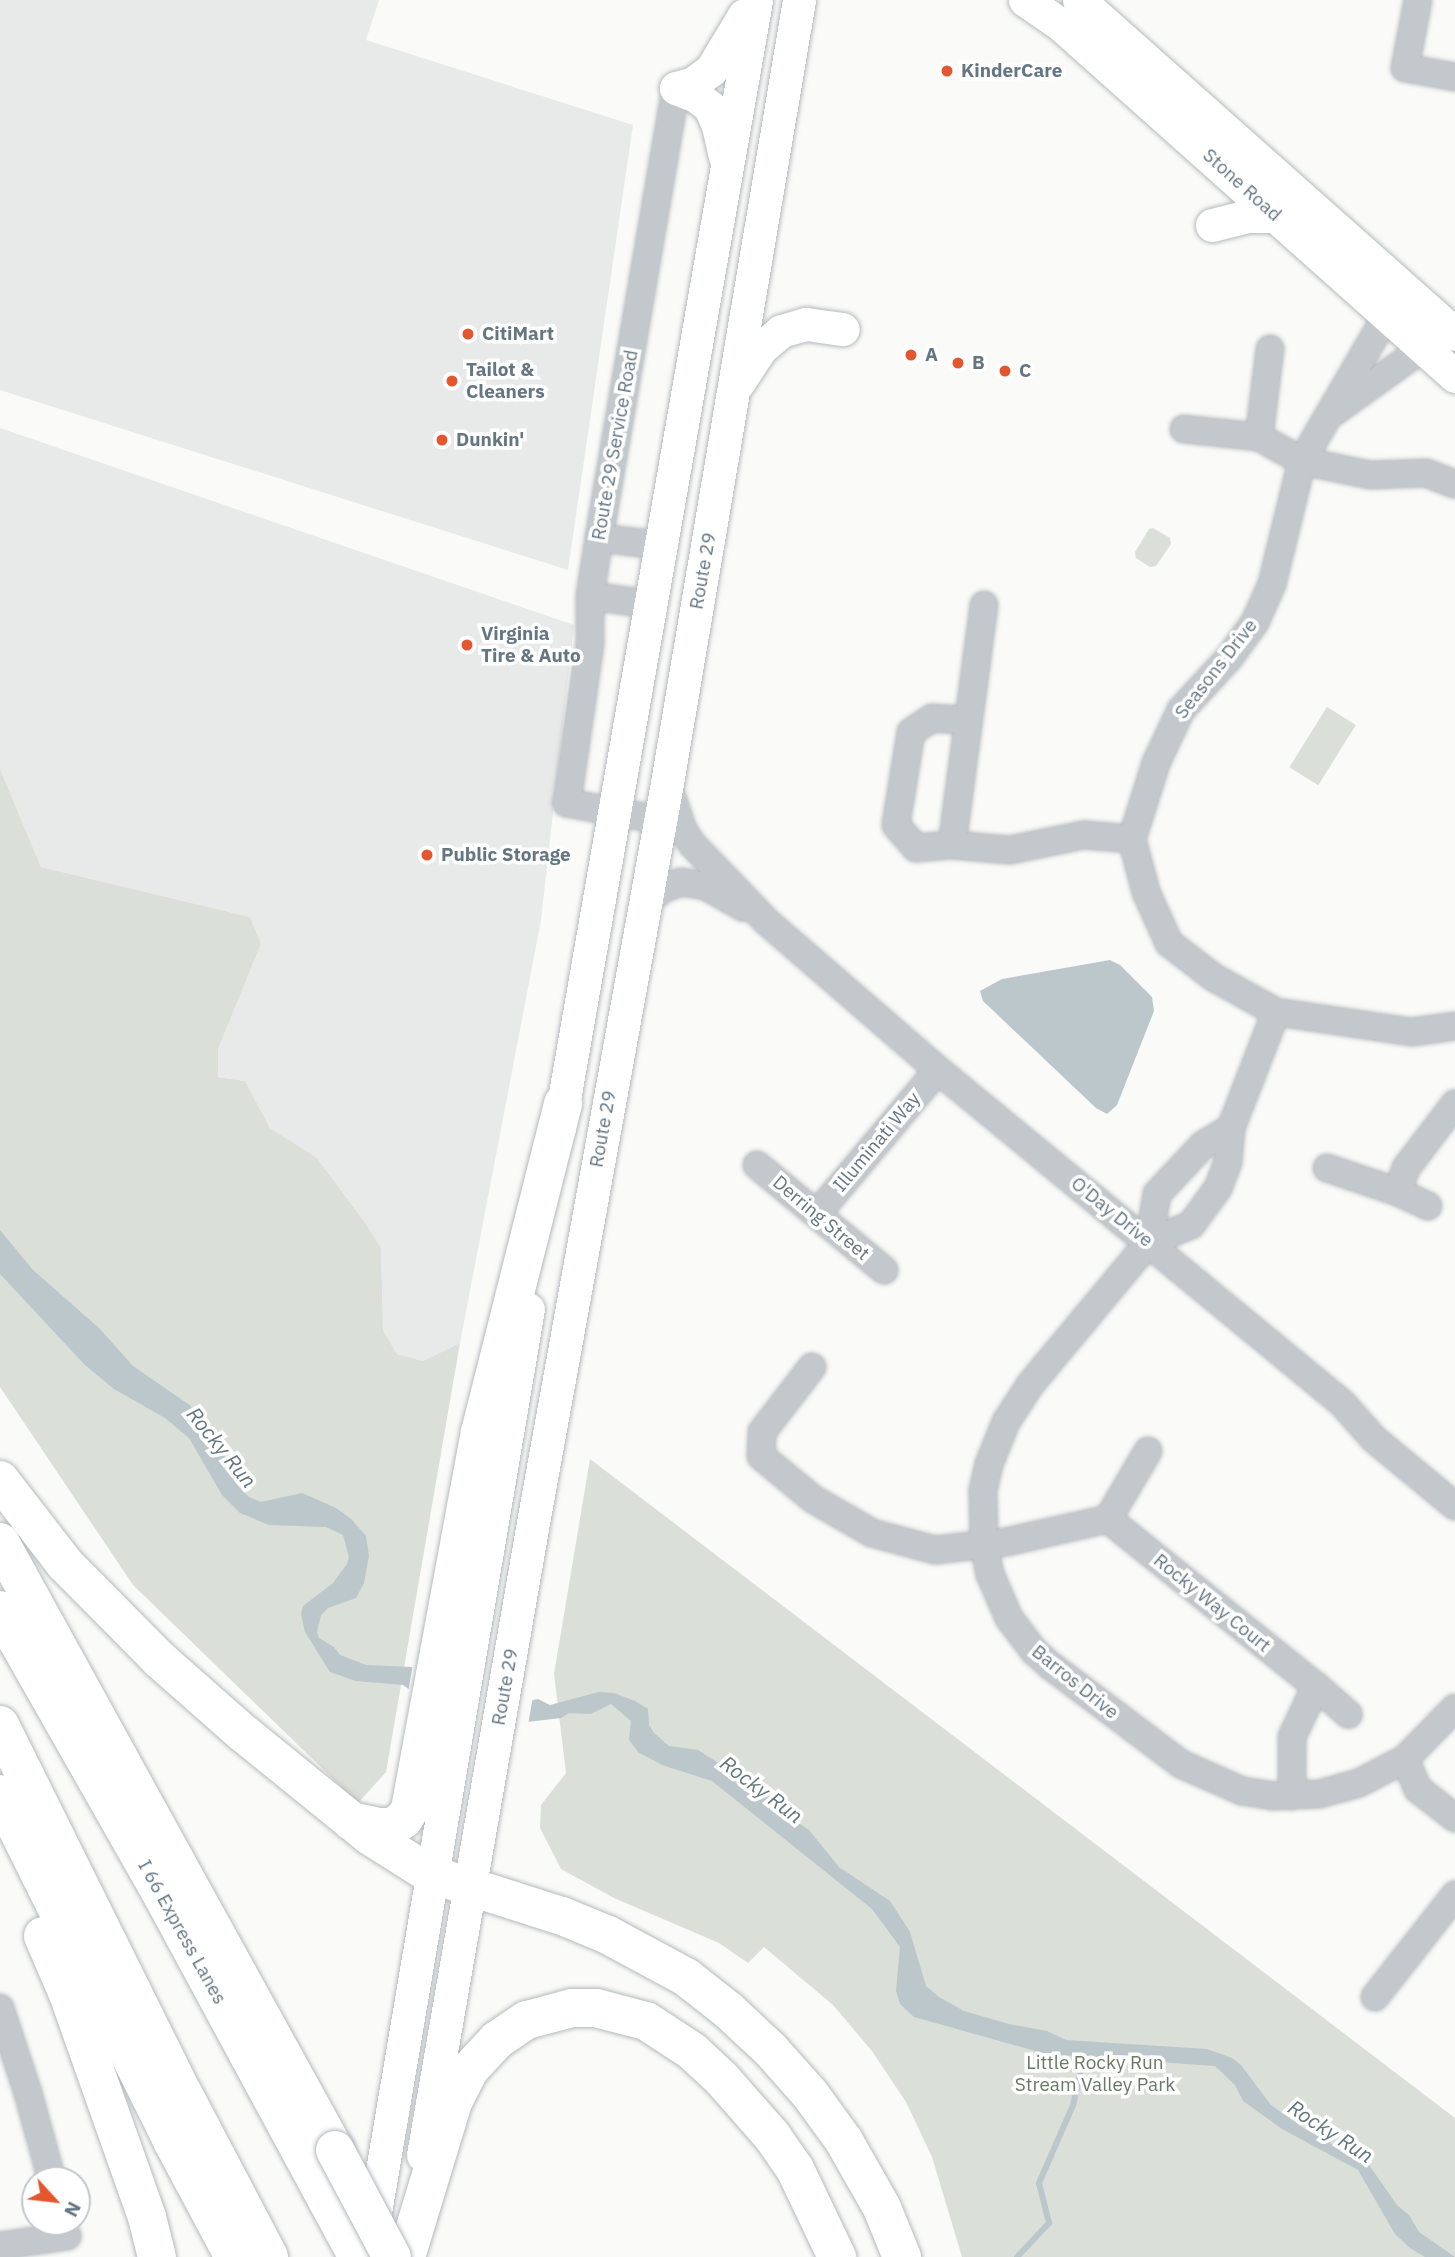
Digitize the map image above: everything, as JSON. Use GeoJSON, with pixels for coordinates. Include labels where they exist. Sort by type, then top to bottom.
{"type":"FeatureCollection","features":[{"type":"Feature","properties":{"kind":"highway"},"geometry":{"type":"LineString","coordinates":[[351,1821],[386,1827],[404,1819],[438,1741],[461,1614],[480,1432],[563,1103]]}},
{"type":"Feature","properties":{"kind":"highway"},"geometry":{"type":"LineString","coordinates":[[0,1480],[65,1564],[119,1621],[243,1734],[351,1821],[430,1874],[562,1916],[616,1938],[687,1978],[728,2010],[786,2067],[844,2141],[882,2208],[902,2257]]}},
{"type":"Feature","properties":{"kind":"highway"},"geometry":{"type":"LineString","coordinates":[[0,1542],[237,1967],[392,2257]]}},
{"type":"Feature","properties":{"kind":"highway","name":"I 66 Express Lanes"},"geometry":{"type":"LineString","coordinates":[[0,1610],[163,1897],[358,2257]]}},
{"type":"Feature","properties":{"kind":"highway"},"geometry":{"type":"LineString","coordinates":[[0,1725],[196,2118],[269,2257]]}},
{"type":"Feature","properties":{"kind":"highway"},"geometry":{"type":"LineString","coordinates":[[4,1802],[18,1880],[68,1994],[147,2217],[158,2257]]}},
{"type":"Feature","properties":{"kind":"highway"},"geometry":{"type":"LineString","coordinates":[[4,1802],[171,2139],[234,2257]]}},
{"type":"Feature","properties":{"kind":"highway"},"geometry":{"type":"LineString","coordinates":[[405,2257],[453,2102],[470,2069],[512,2028],[545,2013],[572,2008],[623,2012],[646,2021],[692,2051],[722,2079],[772,2136],[795,2169],[837,2257]]}},
{"type":"Feature","properties":{"kind":"main road"},"geometry":{"type":"LineString","coordinates":[[676,88],[693,83],[711,70],[754,0]]}},
{"type":"Feature","properties":{"kind":"main road"},"geometry":{"type":"LineString","coordinates":[[563,1103],[754,0]]}},
{"type":"Feature","properties":{"kind":"main road","name":"Route 29"},"geometry":{"type":"LineString","coordinates":[[405,2257],[667,783],[799,0]]}},
{"type":"Feature","properties":{"kind":"main road","name":"Stone Road"},"geometry":{"type":"LineString","coordinates":[[1025,0],[1060,24],[1455,376]]}},
{"type":"Feature","properties":{"kind":"main road","name":"Stone Road"},"geometry":{"type":"LineString","coordinates":[[1079,0],[1455,334]]}},
{"type":"Feature","properties":{"kind":"main road"},"geometry":{"type":"LineString","coordinates":[[676,88],[696,96],[710,107],[718,125],[727,166]]}},
{"type":"Feature","properties":{"kind":"main road"},"geometry":{"type":"LineString","coordinates":[[1212,225],[1249,216],[1277,216]]}},
{"type":"Feature","properties":{"kind":"main road"},"geometry":{"type":"LineString","coordinates":[[733,391],[761,348],[781,331],[806,324],[843,329]]}},
{"type":"Feature","properties":{"kind":"main road"},"geometry":{"type":"LineString","coordinates":[[367,2257],[430,1874],[438,1741]]}},
{"type":"Feature","properties":{"kind":"street"},"geometry":{"type":"LineString","coordinates":[[1418,0],[1405,68],[1455,77]]}},
{"type":"Feature","properties":{"kind":"street","name":"Route 29 Service Road"},"geometry":{"type":"LineString","coordinates":[[614,812],[566,803],[590,643],[590,596],[598,538],[676,88]]}},
{"type":"Feature","properties":{"kind":"street","name":"Seasons Drive"},"geometry":{"type":"LineString","coordinates":[[1132,839],[1156,763],[1181,710],[1229,657],[1255,622],[1272,584],[1303,461],[1324,419],[1387,315]]}},
{"type":"Feature","properties":{"kind":"street","name":"Seasons Drive"},"geometry":{"type":"LineString","coordinates":[[1324,419],[1423,348]]}},
{"type":"Feature","properties":{"kind":"street"},"geometry":{"type":"LineString","coordinates":[[1259,437],[1270,349]]}},
{"type":"Feature","properties":{"kind":"street"},"geometry":{"type":"LineString","coordinates":[[1184,429],[1259,437],[1303,461],[1370,475],[1426,473],[1455,484]]}},
{"type":"Feature","properties":{"kind":"street"},"geometry":{"type":"LineString","coordinates":[[598,538],[659,545]]}},
{"type":"Feature","properties":{"kind":"street"},"geometry":{"type":"LineString","coordinates":[[590,596],[649,604]]}},
{"type":"Feature","properties":{"kind":"street"},"geometry":{"type":"LineString","coordinates":[[952,845],[984,605]]}},
{"type":"Feature","properties":{"kind":"street"},"geometry":{"type":"LineString","coordinates":[[967,720],[932,718],[911,732],[896,825],[916,848],[952,845],[1010,850],[1084,835],[1132,839],[1146,892],[1169,943],[1213,977],[1276,1012],[1412,1032],[1455,1026]]}},
{"type":"Feature","properties":{"kind":"street","name":"O'Day Drive"},"geometry":{"type":"LineString","coordinates":[[667,783],[683,830],[692,844],[766,921],[938,1070],[1342,1403],[1374,1439],[1455,1506]]}},
{"type":"Feature","properties":{"kind":"street"},"geometry":{"type":"LineString","coordinates":[[614,812],[660,820]]}},
{"type":"Feature","properties":{"kind":"street","name":"O'Day Drive"},"geometry":{"type":"LineString","coordinates":[[642,915],[647,902],[662,890],[681,882],[706,886],[766,921]]}},
{"type":"Feature","properties":{"kind":"street"},"geometry":{"type":"LineString","coordinates":[[1149,1242],[1191,1225],[1218,1188],[1228,1162],[1231,1128],[1276,1012]]}},
{"type":"Feature","properties":{"kind":"street","name":"Illuminati Way"},"geometry":{"type":"LineString","coordinates":[[817,1214],[938,1070]]}},
{"type":"Feature","properties":{"kind":"street"},"geometry":{"type":"LineString","coordinates":[[1398,1192],[1406,1168],[1455,1104]]}},
{"type":"Feature","properties":{"kind":"street"},"geometry":{"type":"LineString","coordinates":[[1149,1242],[1157,1194],[1203,1145],[1231,1128]]}},
{"type":"Feature","properties":{"kind":"street","name":"Derring Street"},"geometry":{"type":"LineString","coordinates":[[758,1165],[884,1270]]}},
{"type":"Feature","properties":{"kind":"street"},"geometry":{"type":"LineString","coordinates":[[1327,1168],[1398,1192],[1427,1206]]}},
{"type":"Feature","properties":{"kind":"street","name":"Barros Drive"},"geometry":{"type":"LineString","coordinates":[[1149,1242],[1030,1385],[1006,1422],[989,1464],[983,1491],[984,1544],[990,1574],[1009,1618],[1033,1650],[1051,1666],[1195,1773],[1242,1791],[1292,1796],[1319,1794],[1359,1783],[1405,1759],[1455,1708]]}},
{"type":"Feature","properties":{"kind":"street"},"geometry":{"type":"LineString","coordinates":[[812,1367],[762,1432],[761,1456],[813,1499],[872,1533],[935,1550],[1006,1542],[1108,1519],[1148,1451]]}},
{"type":"Feature","properties":{"kind":"street","name":"Rocky Way Court"},"geometry":{"type":"LineString","coordinates":[[1108,1519],[1348,1714]]}},
{"type":"Feature","properties":{"kind":"street"},"geometry":{"type":"LineString","coordinates":[[1292,1796],[1292,1737],[1316,1686]]}},
{"type":"Feature","properties":{"kind":"street"},"geometry":{"type":"LineString","coordinates":[[1405,1759],[1418,1789],[1455,1818]]}},
{"type":"Feature","properties":{"kind":"street"},"geometry":{"type":"LineString","coordinates":[[1375,1997],[1455,1895]]}},
{"type":"Feature","properties":{"kind":"street"},"geometry":{"type":"LineString","coordinates":[[0,2008],[48,2166]]}},
{"type":"Feature","properties":{"kind":"street"},"geometry":{"type":"LineString","coordinates":[[0,2246],[67,2238]]}},
{"type":"Feature","properties":{"kind":"shaded area"},"geometry":{"type":"Polygon","coordinates":[[[0,0],[379,0],[366,40],[633,125],[568,570],[0,390],[0,0]]]}},
{"type":"Feature","properties":{"kind":"shaded area"},"geometry":{"type":"Polygon","coordinates":[[[0,428],[574,625],[541,920],[460,1343],[423,1361],[397,1354],[383,1330],[381,1248],[366,1224],[317,1158],[270,1128],[245,1081],[218,1077],[218,1049],[261,944],[250,917],[41,867],[0,769],[0,428]]]}},
{"type":"Feature","properties":{"kind":"shaded area"},"geometry":{"type":"Polygon","coordinates":[[[1110,960],[1120,965],[1152,997],[1154,1011],[1117,1105],[1107,1114],[1096,1108],[983,1001],[980,991],[1002,979],[1110,960]]]}},
{"type":"Feature","properties":{"kind":"shaded area","name":"Rocky Run"},"geometry":{"type":"Polygon","coordinates":[[[0,1230],[33,1270],[99,1328],[133,1366],[191,1406],[201,1434],[224,1455],[237,1485],[249,1497],[261,1502],[302,1493],[336,1508],[351,1519],[366,1536],[369,1556],[364,1583],[356,1598],[328,1608],[321,1615],[317,1632],[319,1638],[334,1647],[340,1655],[366,1665],[412,1667],[440,1688],[520,1703],[538,1699],[550,1705],[599,1692],[614,1693],[635,1701],[648,1709],[649,1725],[669,1746],[698,1750],[773,1798],[793,1819],[809,1830],[839,1867],[890,1901],[910,1932],[926,1986],[939,1997],[964,2011],[1047,2031],[1066,2040],[1207,2049],[1232,2058],[1241,2065],[1271,2105],[1305,2129],[1369,2165],[1397,2205],[1409,2215],[1419,2232],[1455,2257],[1425,2257],[1410,2248],[1395,2234],[1358,2170],[1282,2129],[1243,2101],[1235,2085],[1215,2066],[1046,2054],[914,2017],[900,2004],[896,1991],[900,1947],[872,1909],[712,1781],[662,1765],[638,1752],[629,1740],[631,1721],[611,1704],[591,1714],[569,1713],[561,1718],[510,1724],[433,1707],[403,1685],[356,1681],[330,1672],[305,1632],[301,1614],[303,1606],[333,1583],[347,1564],[349,1557],[343,1535],[326,1527],[269,1525],[240,1513],[222,1495],[189,1438],[165,1418],[114,1389],[85,1365],[0,1274],[0,1230]]]}},
{"type":"Feature","properties":{"kind":"green space"},"geometry":{"type":"Polygon","coordinates":[[[1153,528],[1170,538],[1171,544],[1156,566],[1150,567],[1136,558],[1135,552],[1149,529],[1153,528]]]}},
{"type":"Feature","properties":{"kind":"green space"},"geometry":{"type":"Polygon","coordinates":[[[1327,707],[1356,725],[1318,785],[1289,767],[1327,707]]]}},
{"type":"Feature","properties":{"kind":"green space"},"geometry":{"type":"Polygon","coordinates":[[[0,769],[41,867],[250,917],[261,944],[218,1049],[218,1077],[245,1081],[270,1128],[317,1158],[366,1224],[381,1248],[383,1330],[397,1354],[423,1361],[460,1343],[386,1772],[358,1803],[133,1585],[0,1387],[0,769]]]}},
{"type":"Feature","properties":{"kind":"green space","name":"Little Rocky Run Stream Valley Park"},"geometry":{"type":"Polygon","coordinates":[[[590,1459],[1455,2118],[1455,2257],[962,2257],[932,2157],[906,2102],[872,2051],[833,2005],[764,1947],[748,1963],[719,1943],[614,1898],[561,1869],[540,1828],[541,1805],[566,1773],[554,1674],[590,1459]]]}},
{"type":"Feature","properties":{"kind":"pier"},"geometry":{"type":"Polygon","coordinates":[[[413,1663],[451,1688],[511,1700],[533,1696],[528,1725],[510,1727],[432,1711],[408,1693],[413,1663]]]}},
{"type":"Feature","properties":{"kind":"waterway"},"geometry":{"type":"LineString","coordinates":[[1017,2257],[1049,2223],[1039,2183],[1073,2105],[1086,2050]]}},
{"type":"Feature","properties":{"kind":"place","name":"KinderCare"},"geometry":{"type":"Point","coordinates":[947,71]}},
{"type":"Feature","properties":{"kind":"place","name":"CitiMart"},"geometry":{"type":"Point","coordinates":[468,334]}},
{"type":"Feature","properties":{"kind":"place","name":"A"},"geometry":{"type":"Point","coordinates":[911,355]}},
{"type":"Feature","properties":{"kind":"place","name":"B"},"geometry":{"type":"Point","coordinates":[958,363]}},
{"type":"Feature","properties":{"kind":"place","name":"C"},"geometry":{"type":"Point","coordinates":[1005,371]}},
{"type":"Feature","properties":{"kind":"place","name":"Tailot & Cleaners"},"geometry":{"type":"Point","coordinates":[452,381]}},
{"type":"Feature","properties":{"kind":"place","name":"Dunkin'"},"geometry":{"type":"Point","coordinates":[442,440]}},
{"type":"Feature","properties":{"kind":"place","name":"Virginia Tire & Auto"},"geometry":{"type":"Point","coordinates":[467,645]}},
{"type":"Feature","properties":{"kind":"place","name":"Public Storage"},"geometry":{"type":"Point","coordinates":[427,855]}}]}
